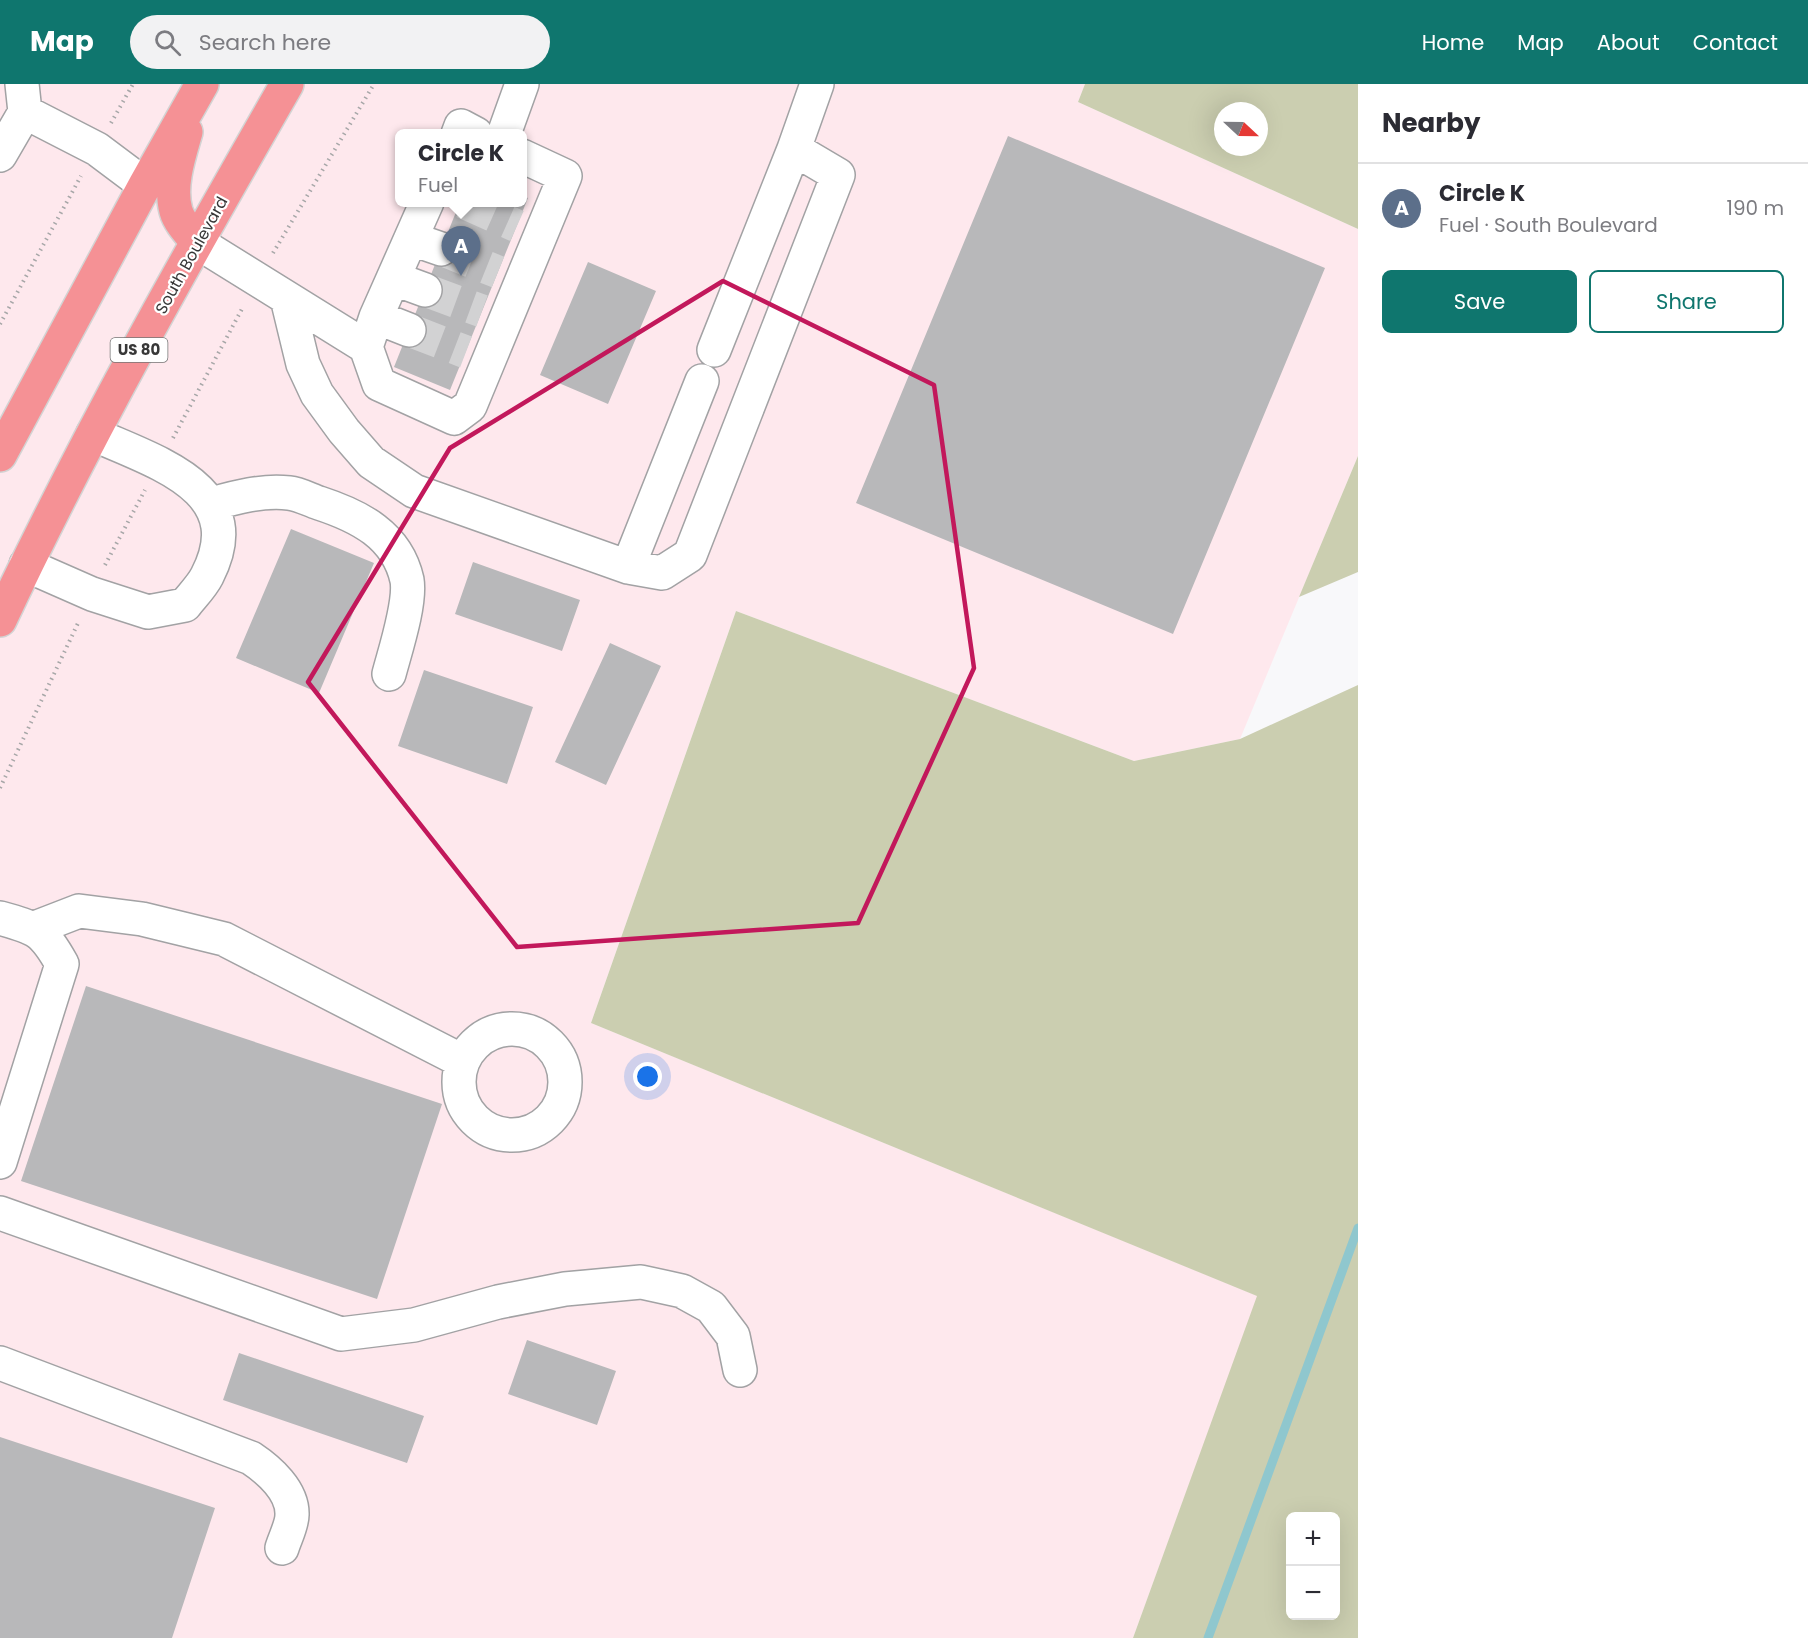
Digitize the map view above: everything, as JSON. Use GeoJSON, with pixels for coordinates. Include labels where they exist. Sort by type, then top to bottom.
{"type":"FeatureCollection","features":[{"type":"Feature","properties":{"kind":"highway","name":"South Boulevard"},"geometry":{"type":"LineString","coordinates":[[0,620],[93,434],[286,84]]}},
{"type":"Feature","properties":{"kind":"highway"},"geometry":{"type":"LineString","coordinates":[[197,242],[176,213],[173,195],[179,155],[202,85]]}},
{"type":"Feature","properties":{"kind":"highway"},"geometry":{"type":"LineString","coordinates":[[0,455],[144,184],[202,85]]}},
{"type":"Feature","properties":{"kind":"lane"},"geometry":{"type":"LineString","coordinates":[[506,129],[522,84]]}},
{"type":"Feature","properties":{"kind":"lane"},"geometry":{"type":"LineString","coordinates":[[714,350],[794,149],[817,84]]}},
{"type":"Feature","properties":{"kind":"lane"},"geometry":{"type":"LineString","coordinates":[[0,155],[23,98],[144,184]]}},
{"type":"Feature","properties":{"kind":"lane"},"geometry":{"type":"LineString","coordinates":[[287,298],[303,364],[318,394],[344,431],[371,462],[414,491],[628,567],[663,573],[690,555],[838,176],[794,149]]}},
{"type":"Feature","properties":{"kind":"lane"},"geometry":{"type":"LineString","coordinates":[[427,207],[427,244],[395,279],[371,332],[380,384],[454,418],[470,406],[477,356],[529,231],[565,176],[527,158]]}},
{"type":"Feature","properties":{"kind":"lane"},"geometry":{"type":"LineString","coordinates":[[197,242],[287,298],[371,332],[409,330]]}},
{"type":"Feature","properties":{"kind":"lane"},"geometry":{"type":"LineString","coordinates":[[395,279],[425,290]]}},
{"type":"Feature","properties":{"kind":"lane"},"geometry":{"type":"LineString","coordinates":[[628,567],[702,381]]}},
{"type":"Feature","properties":{"kind":"lane"},"geometry":{"type":"LineString","coordinates":[[26,565],[92,594],[148,612],[185,605],[207,576],[221,535],[212,504],[193,483],[159,464],[93,434]]}},
{"type":"Feature","properties":{"kind":"lane"},"geometry":{"type":"LineString","coordinates":[[212,504],[249,494],[289,493],[352,514],[377,530],[398,555],[407,582],[402,622],[389,674]]}},
{"type":"Feature","properties":{"kind":"lane"},"geometry":{"type":"LineString","coordinates":[[35,928],[79,911],[142,919],[224,939],[462,1061]]}},
{"type":"Feature","properties":{"kind":"lane"},"geometry":{"type":"LineString","coordinates":[[0,918],[35,928],[51,946],[62,964],[0,1162]]}},
{"type":"Feature","properties":{"kind":"lane"},"geometry":{"type":"LineString","coordinates":[[0,1213],[341,1334],[414,1325],[498,1302],[565,1288],[640,1282],[682,1291],[711,1307],[733,1336],[740,1370]]}},
{"type":"Feature","properties":{"kind":"lane"},"geometry":{"type":"LineString","coordinates":[[0,1363],[251,1458],[265,1467],[285,1490],[292,1515],[282,1548]]}},
{"type":"Feature","properties":{"kind":"path"},"geometry":{"type":"LineString","coordinates":[[0,324],[133,84]]}},
{"type":"Feature","properties":{"kind":"path"},"geometry":{"type":"LineString","coordinates":[[0,788],[92,594],[159,464],[258,279],[374,84]]}},
{"type":"Feature","properties":{"kind":"highlighted area"},"geometry":{"type":"Polygon","coordinates":[[[723,281],[934,385],[974,668],[858,923],[517,947],[308,682],[450,448],[723,281]]]}},
{"type":"Feature","properties":{"kind":"shaded area"},"geometry":{"type":"Polygon","coordinates":[[[0,84],[1085,84],[1078,102],[1358,229],[1358,456],[1240,739],[1134,761],[736,611],[591,1023],[1258,1296],[1133,1638],[0,1638],[0,84]]]}},
{"type":"Feature","properties":{"kind":"green space"},"geometry":{"type":"Polygon","coordinates":[[[1085,84],[1358,84],[1358,229],[1078,102],[1085,84]]]}},
{"type":"Feature","properties":{"kind":"green space"},"geometry":{"type":"Polygon","coordinates":[[[1358,456],[1358,572],[1299,597],[1358,456]]]}},
{"type":"Feature","properties":{"kind":"green space"},"geometry":{"type":"Polygon","coordinates":[[[736,611],[1134,761],[1240,739],[1358,685],[1358,1638],[1133,1638],[1257,1296],[591,1023],[736,611]]]}},
{"type":"Feature","properties":{"kind":"building"},"geometry":{"type":"Polygon","coordinates":[[[1008,136],[1325,268],[1173,634],[856,503],[1008,136]]]}},
{"type":"Feature","properties":{"kind":"building"},"geometry":{"type":"Polygon","coordinates":[[[458,207],[524,207],[450,390],[394,367],[458,207]]]}},
{"type":"Feature","properties":{"kind":"building"},"geometry":{"type":"Polygon","coordinates":[[[588,262],[656,291],[608,404],[540,375],[588,262]]]}},
{"type":"Feature","properties":{"kind":"building"},"geometry":{"type":"Polygon","coordinates":[[[291,529],[374,563],[319,693],[236,658],[291,529]]]}},
{"type":"Feature","properties":{"kind":"building"},"geometry":{"type":"Polygon","coordinates":[[[473,562],[580,600],[562,651],[455,614],[473,562]]]}},
{"type":"Feature","properties":{"kind":"building"},"geometry":{"type":"Polygon","coordinates":[[[610,643],[661,666],[606,785],[555,762],[610,643]]]}},
{"type":"Feature","properties":{"kind":"building"},"geometry":{"type":"Polygon","coordinates":[[[424,670],[533,707],[507,784],[398,746],[424,670]]]}},
{"type":"Feature","properties":{"kind":"building"},"geometry":{"type":"Polygon","coordinates":[[[86,986],[442,1104],[377,1299],[21,1181],[86,986]]]}},
{"type":"Feature","properties":{"kind":"building"},"geometry":{"type":"Polygon","coordinates":[[[527,1340],[616,1371],[597,1425],[508,1394],[527,1340]]]}},
{"type":"Feature","properties":{"kind":"building"},"geometry":{"type":"Polygon","coordinates":[[[239,1353],[424,1416],[407,1463],[223,1400],[239,1353]]]}},
{"type":"Feature","properties":{"kind":"building"},"geometry":{"type":"Polygon","coordinates":[[[0,1437],[215,1508],[172,1638],[0,1638],[0,1437]]]}},
{"type":"Feature","properties":{"kind":"waterway"},"geometry":{"type":"LineString","coordinates":[[1208,1638],[1358,1228]]}},
{"type":"Feature","properties":{"kind":"tunnel"},"geometry":{"type":"LineString","coordinates":[[474,207],[517,226]]}},
{"type":"Feature","properties":{"kind":"tunnel"},"geometry":{"type":"LineString","coordinates":[[441,249],[498,272]]}},
{"type":"Feature","properties":{"kind":"tunnel"},"geometry":{"type":"LineString","coordinates":[[425,290],[482,311]]}},
{"type":"Feature","properties":{"kind":"tunnel"},"geometry":{"type":"LineString","coordinates":[[409,330],[466,352]]}},
{"type":"Feature","properties":{"kind":"place","name":"Circle K"},"geometry":{"type":"Point","coordinates":[461,276]}}]}
